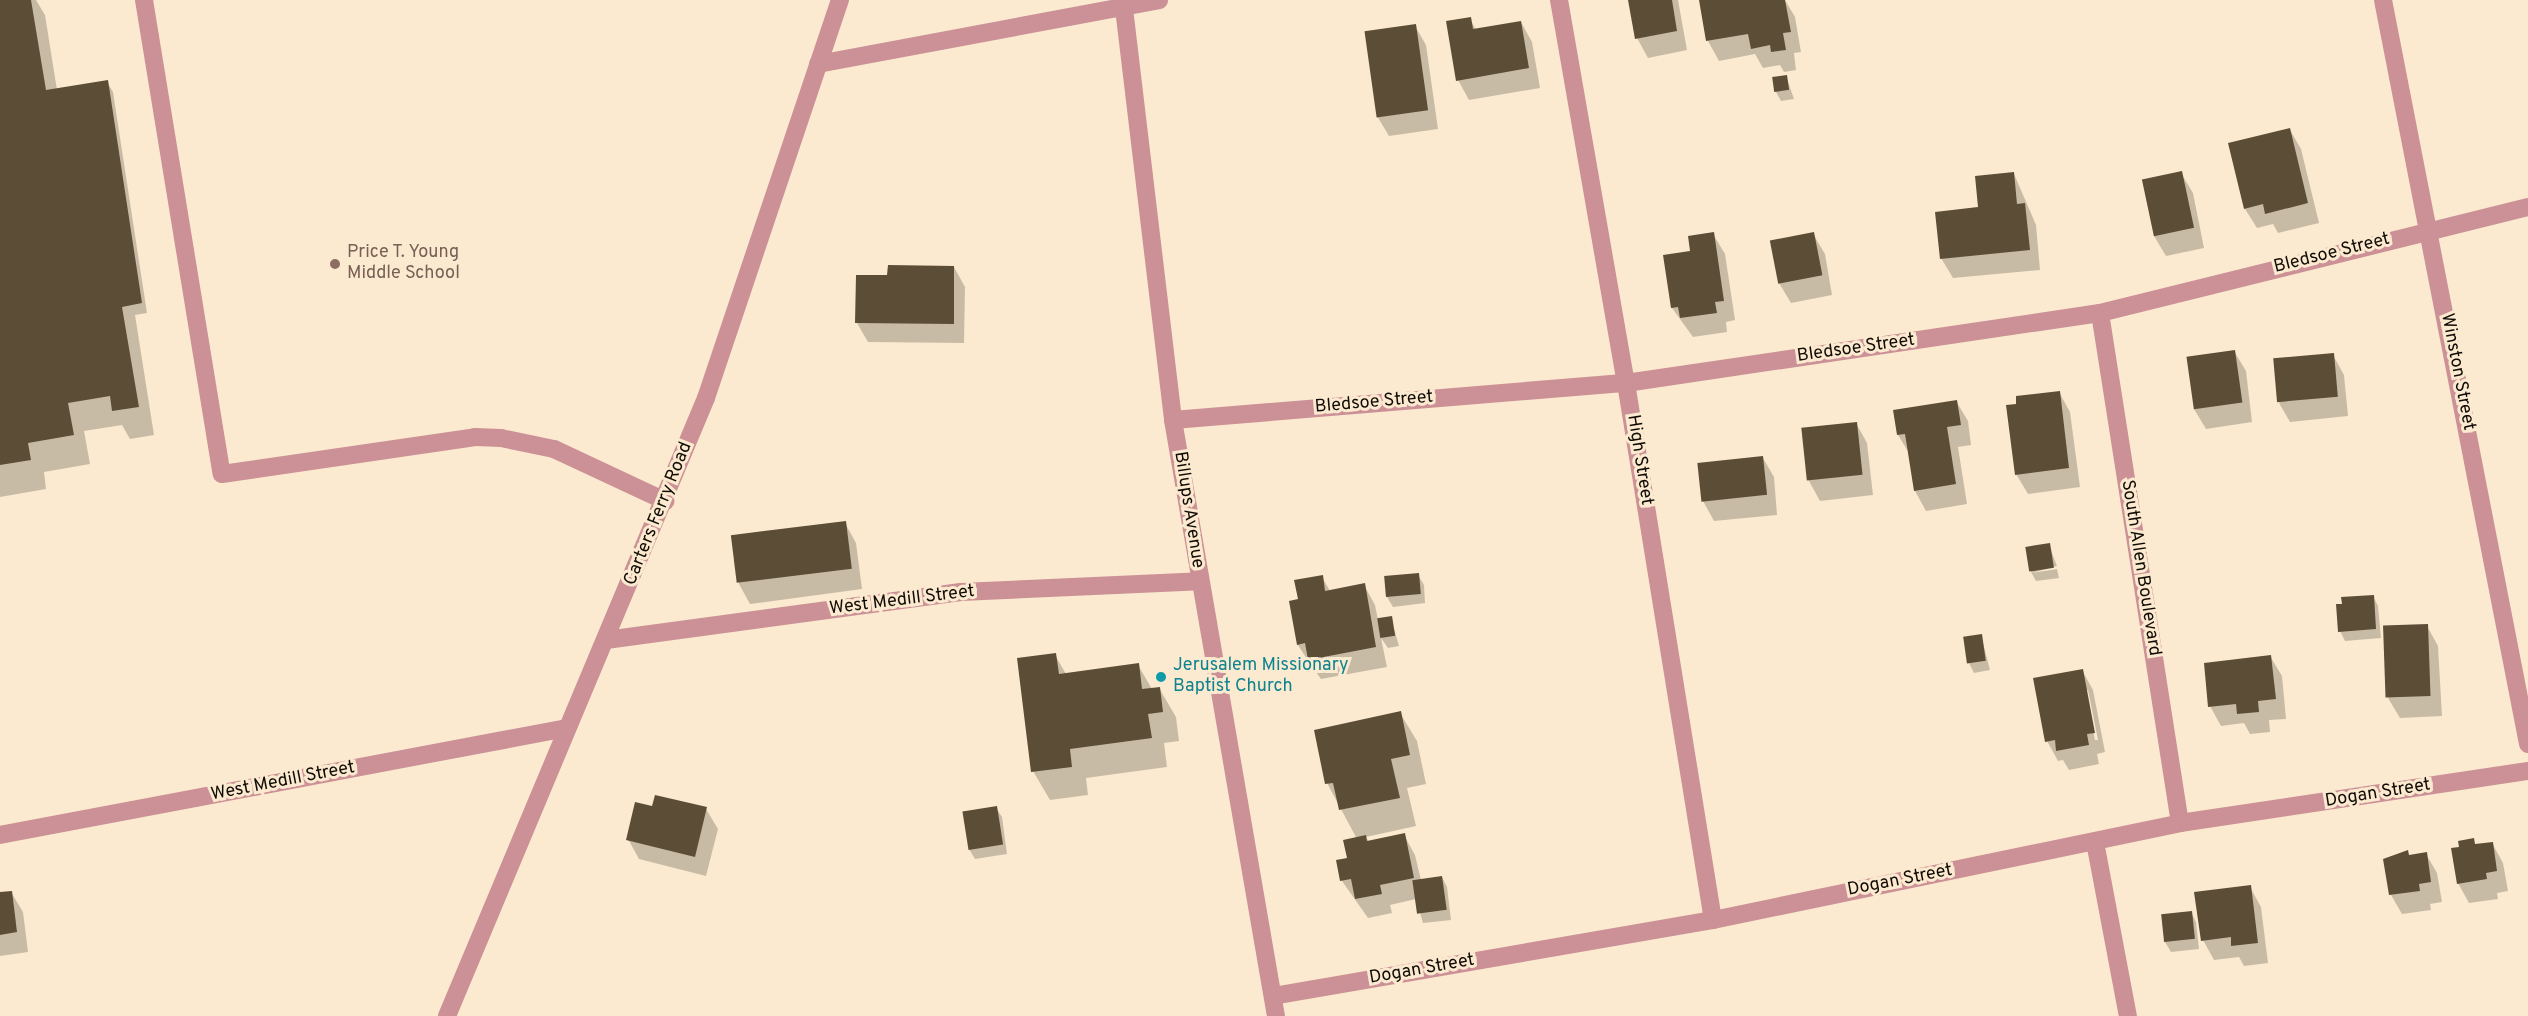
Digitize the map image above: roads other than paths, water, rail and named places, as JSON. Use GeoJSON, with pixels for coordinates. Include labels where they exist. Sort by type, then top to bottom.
{"type":"FeatureCollection","features":[{"type":"Feature","properties":{"kind":"street"},"geometry":{"type":"LineString","coordinates":[[144,0],[222,474],[476,437],[501,438],[554,449],[665,501]]}},
{"type":"Feature","properties":{"kind":"street","name":"Carters Ferry Road"},"geometry":{"type":"LineString","coordinates":[[447,1016],[665,501],[706,398],[840,0]]}},
{"type":"Feature","properties":{"kind":"street"},"geometry":{"type":"LineString","coordinates":[[818,64],[1124,3],[1159,0]]}},
{"type":"Feature","properties":{"kind":"street","name":"High Street"},"geometry":{"type":"LineString","coordinates":[[1559,0],[1626,382],[1713,920]]}},
{"type":"Feature","properties":{"kind":"street","name":"Winston Street"},"geometry":{"type":"LineString","coordinates":[[2383,0],[2430,228],[2528,744]]}},
{"type":"Feature","properties":{"kind":"street","name":"Billups Avenue"},"geometry":{"type":"LineString","coordinates":[[1124,3],[1173,420],[1276,1016]]}},
{"type":"Feature","properties":{"kind":"street","name":"Bledsoe Street"},"geometry":{"type":"LineString","coordinates":[[1173,420],[1626,382],[2100,313],[2430,228],[2528,207]]}},
{"type":"Feature","properties":{"kind":"street","name":"South Allen Boulevard"},"geometry":{"type":"LineString","coordinates":[[2100,313],[2180,823]]}},
{"type":"Feature","properties":{"kind":"street","name":"West Medill Street"},"geometry":{"type":"LineString","coordinates":[[606,640],[961,592],[1200,581]]}},
{"type":"Feature","properties":{"kind":"street","name":"West Medill Street"},"geometry":{"type":"LineString","coordinates":[[0,835],[567,728]]}},
{"type":"Feature","properties":{"kind":"street","name":"Dogan Street"},"geometry":{"type":"LineString","coordinates":[[1273,996],[1713,920],[2180,823],[2528,771]]}},
{"type":"Feature","properties":{"kind":"street"},"geometry":{"type":"LineString","coordinates":[[2095,842],[2128,1016]]}},
{"type":"Feature","properties":{"kind":"place","name":"Price T. Young Middle School"},"geometry":{"type":"Point","coordinates":[335,264]}},
{"type":"Feature","properties":{"kind":"place","name":"Jerusalem Missionary Baptist Church"},"geometry":{"type":"Point","coordinates":[1161,677]}}]}
